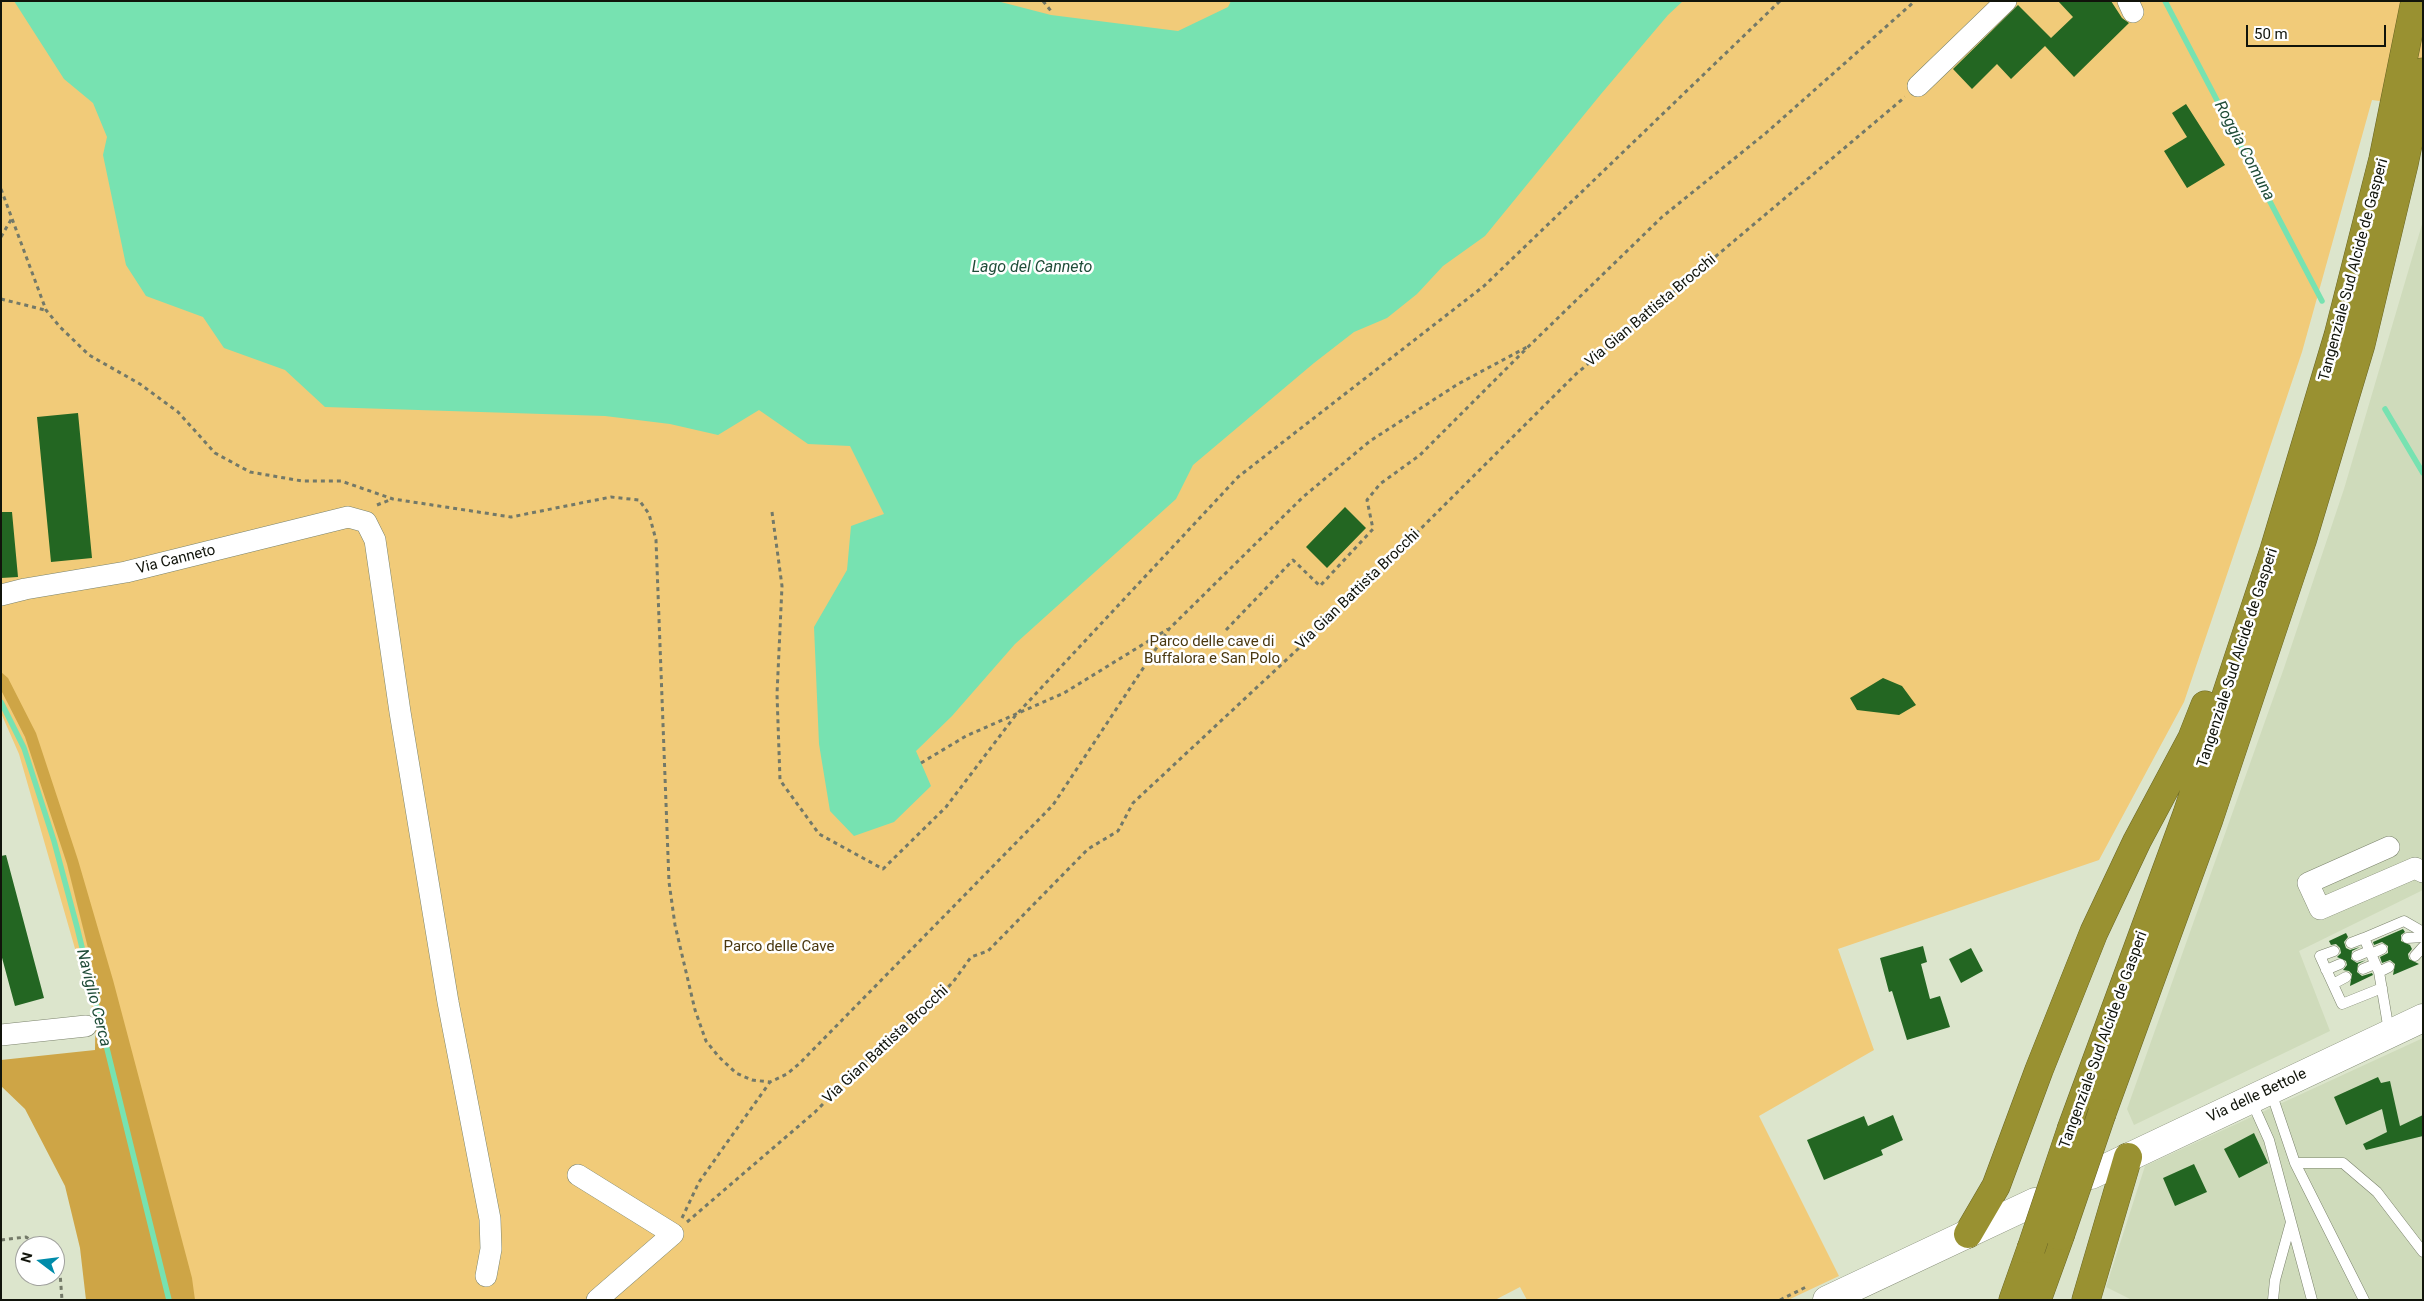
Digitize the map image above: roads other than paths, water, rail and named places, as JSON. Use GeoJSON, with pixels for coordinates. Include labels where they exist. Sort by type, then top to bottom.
{"type":"FeatureCollection","features":[{"type":"Feature","properties":{"kind":"highway","name":"Tangenziale Sud Alcide de Gasperi"},"geometry":{"type":"LineString","coordinates":[[2013,1300],[2072,1127],[2187,814],[2274,550],[2341,327],[2383,158],[2415,1]]}},
{"type":"Feature","properties":{"kind":"highway","name":"Tangenziale Sud Alcide de Gasperi"},"geometry":{"type":"LineString","coordinates":[[2037,1300],[2102,1113],[2209,819],[2302,541],[2362,344],[2404,164],[2423,72]]}},
{"type":"Feature","properties":{"kind":"highway"},"geometry":{"type":"LineString","coordinates":[[1968,1234],[1996,1186],[2038,1070],[2094,932],[2137,841],[2192,738],[2205,705],[2242,592],[2274,550]]}},
{"type":"Feature","properties":{"kind":"highway"},"geometry":{"type":"LineString","coordinates":[[2086,1300],[2128,1157]]}},
{"type":"Feature","properties":{"kind":"main road","name":"Via delle Bettole"},"geometry":{"type":"LineString","coordinates":[[2091,1175],[2423,1018]]}},
{"type":"Feature","properties":{"kind":"main road"},"geometry":{"type":"LineString","coordinates":[[1827,1300],[2035,1202]]}},
{"type":"Feature","properties":{"kind":"street"},"geometry":{"type":"LineString","coordinates":[[1918,86],[2006,1]]}},
{"type":"Feature","properties":{"kind":"street","name":"Via Canneto"},"geometry":{"type":"LineString","coordinates":[[1,595],[25,588],[126,572],[348,517],[366,522],[374,540],[401,721],[448,1002],[490,1219],[491,1249],[486,1276]]}},
{"type":"Feature","properties":{"kind":"street"},"geometry":{"type":"LineString","coordinates":[[2388,847],[2308,883],[2320,909],[2415,868],[2423,872]]}},
{"type":"Feature","properties":{"kind":"street"},"geometry":{"type":"LineString","coordinates":[[1,1034],[86,1026]]}},
{"type":"Feature","properties":{"kind":"street"},"geometry":{"type":"LineString","coordinates":[[578,1175],[673,1234],[598,1300]]}},
{"type":"Feature","properties":{"kind":"lane"},"geometry":{"type":"LineString","coordinates":[[2350,943],[2404,921],[2423,932]]}},
{"type":"Feature","properties":{"kind":"lane"},"geometry":{"type":"LineString","coordinates":[[2408,938],[2423,937]]}},
{"type":"Feature","properties":{"kind":"lane"},"geometry":{"type":"LineString","coordinates":[[2364,938],[2374,960],[2382,988],[2389,1034]]}},
{"type":"Feature","properties":{"kind":"lane"},"geometry":{"type":"LineString","coordinates":[[2415,956],[2423,947]]}},
{"type":"Feature","properties":{"kind":"lane"},"geometry":{"type":"LineString","coordinates":[[2363,969],[2374,960],[2382,949]]}},
{"type":"Feature","properties":{"kind":"lane"},"geometry":{"type":"LineString","coordinates":[[2334,951],[2320,956],[2342,1004],[2382,988]]}},
{"type":"Feature","properties":{"kind":"lane"},"geometry":{"type":"LineString","coordinates":[[2357,956],[2374,960],[2390,967]]}},
{"type":"Feature","properties":{"kind":"lane"},"geometry":{"type":"LineString","coordinates":[[2326,970],[2340,964]]}},
{"type":"Feature","properties":{"kind":"lane"},"geometry":{"type":"LineString","coordinates":[[2332,984],[2346,977]]}},
{"type":"Feature","properties":{"kind":"lane"},"geometry":{"type":"LineString","coordinates":[[2262,1094],[2274,1101],[2295,1164],[2364,1300]]}},
{"type":"Feature","properties":{"kind":"lane"},"geometry":{"type":"LineString","coordinates":[[2262,1094],[2269,1140],[2312,1300]]}},
{"type":"Feature","properties":{"kind":"lane"},"geometry":{"type":"LineString","coordinates":[[2295,1164],[2343,1163],[2377,1192],[2423,1252]]}},
{"type":"Feature","properties":{"kind":"lane"},"geometry":{"type":"LineString","coordinates":[[2273,1300],[2275,1280],[2291,1222]]}},
{"type":"Feature","properties":{"kind":"water","name":"Lago del Canneto"},"geometry":{"type":"Polygon","coordinates":[[[14,1],[997,1],[1051,15],[1178,31],[1228,7],[1231,1],[1683,1],[1668,15],[1601,94],[1485,236],[1443,266],[1417,294],[1387,318],[1354,332],[1314,363],[1193,465],[1176,499],[1015,644],[952,716],[916,751],[931,786],[894,822],[854,836],[830,811],[819,744],[814,627],[847,570],[851,526],[884,514],[850,446],[808,444],[759,410],[718,435],[670,424],[605,416],[325,407],[285,370],[224,348],[203,317],[146,296],[126,265],[103,155],[107,137],[93,103],[64,79],[14,1]]]}},
{"type":"Feature","properties":{"kind":"waterway","name":"Roggia Comuna"},"geometry":{"type":"LineString","coordinates":[[2165,1],[2322,301]]}},
{"type":"Feature","properties":{"kind":"waterway","name":"Roggia Comuna"},"geometry":{"type":"LineString","coordinates":[[2385,409],[2423,473]]}},
{"type":"Feature","properties":{"kind":"waterway","name":"Naviglio Cerca"},"geometry":{"type":"LineString","coordinates":[[1,702],[24,748],[54,841],[169,1300]]}},
{"type":"Feature","properties":{"kind":"park label","name":"Parco delle cave di Buffalora e San Polo"},"geometry":{"type":"Point","coordinates":[1212,650]}},
{"type":"Feature","properties":{"kind":"park label","name":"Parco delle Cave"},"geometry":{"type":"Point","coordinates":[779,947]}}]}
